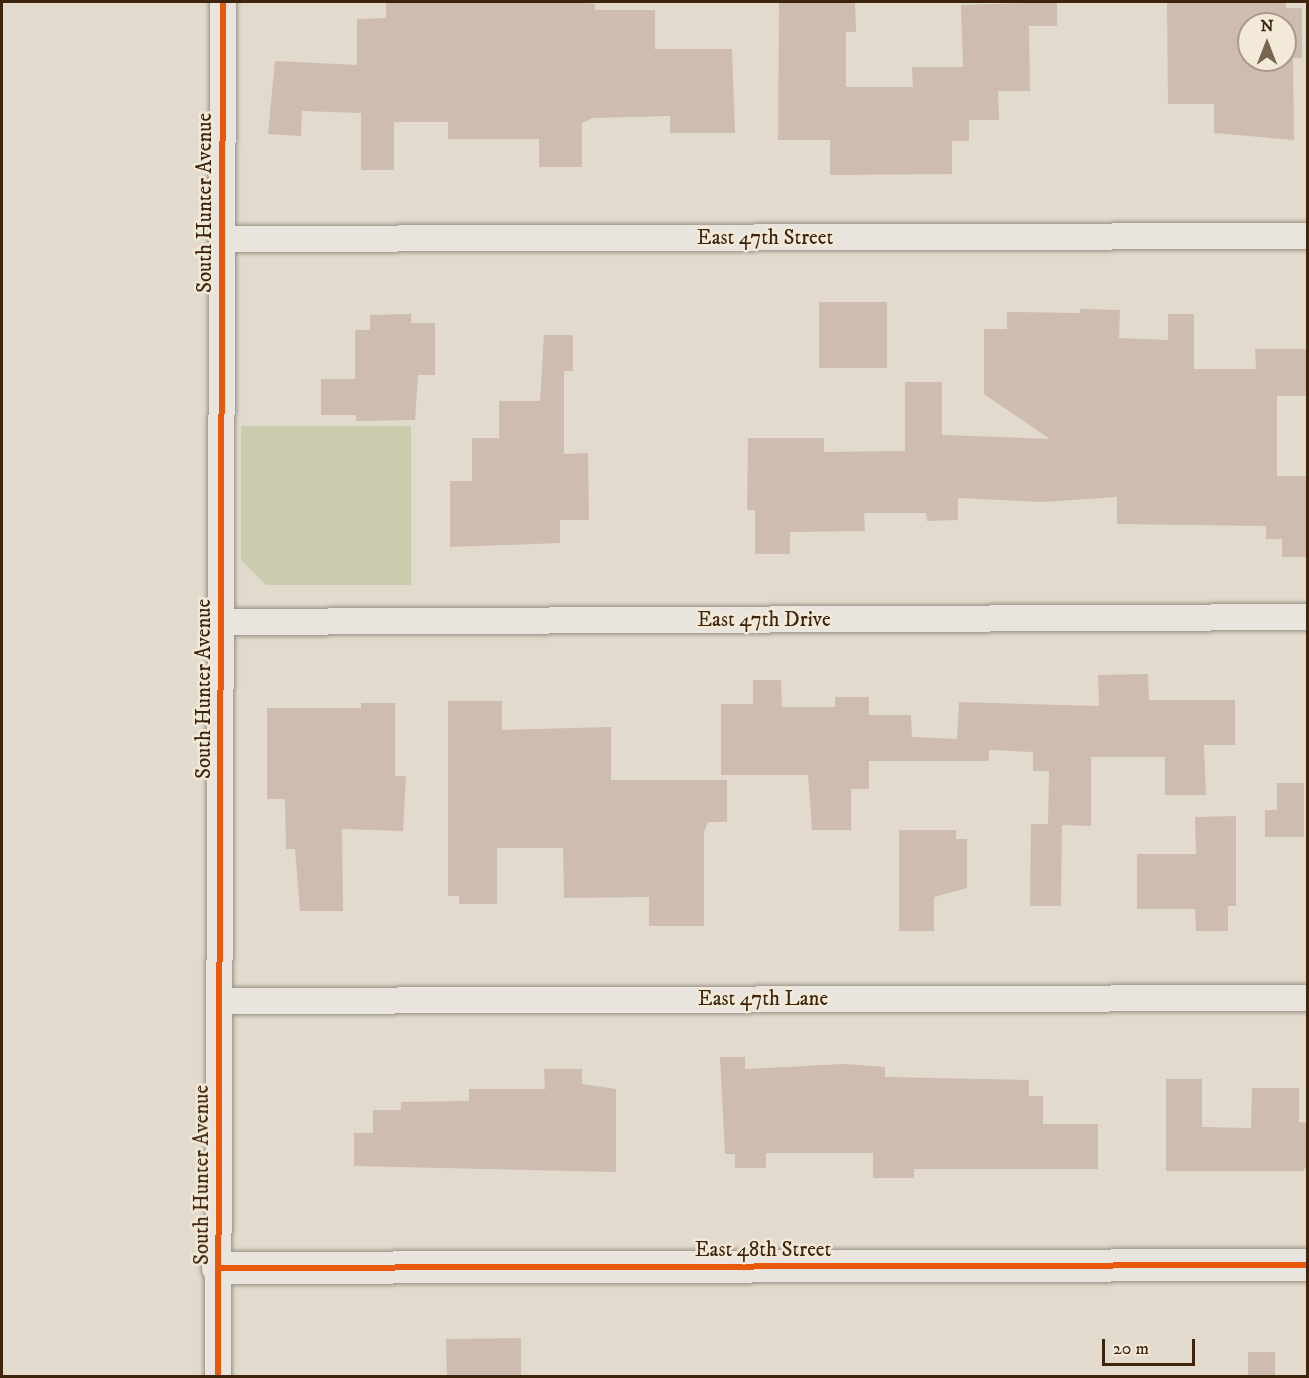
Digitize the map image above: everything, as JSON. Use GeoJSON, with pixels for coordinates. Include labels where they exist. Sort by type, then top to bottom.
{"type":"FeatureCollection","features":[{"type":"Feature","properties":{"kind":"street","name":"South Hunter Avenue"},"geometry":{"type":"LineString","coordinates":[[218,1377],[224,2]]}},
{"type":"Feature","properties":{"kind":"street","name":"East 47th Street"},"geometry":{"type":"LineString","coordinates":[[222,239],[1308,236]]}},
{"type":"Feature","properties":{"kind":"street","name":"East 47th Drive"},"geometry":{"type":"LineString","coordinates":[[220,622],[1308,617]]}},
{"type":"Feature","properties":{"kind":"street","name":"East 47th Lane"},"geometry":{"type":"LineString","coordinates":[[219,1001],[1308,998]]}},
{"type":"Feature","properties":{"kind":"street","name":"East 48th Street"},"geometry":{"type":"LineString","coordinates":[[219,1268],[1308,1265]]}},
{"type":"Feature","properties":{"kind":"green space"},"geometry":{"type":"Polygon","coordinates":[[[241,426],[411,426],[411,585],[266,585],[241,560],[241,426]]]}},
{"type":"Feature","properties":{"kind":"building"},"geometry":{"type":"Polygon","coordinates":[[[386,2],[579,2],[595,4],[595,10],[655,10],[655,49],[732,49],[735,133],[670,133],[670,116],[593,118],[582,123],[582,167],[539,167],[539,139],[448,139],[448,122],[394,122],[394,170],[361,170],[361,113],[302,111],[301,136],[268,134],[275,61],[357,65],[357,19],[386,18],[386,2]]]}},
{"type":"Feature","properties":{"kind":"building"},"geometry":{"type":"Polygon","coordinates":[[[779,2],[855,2],[856,32],[846,32],[846,87],[913,87],[912,67],[963,67],[961,5],[1057,2],[1057,26],[1029,26],[1030,91],[998,91],[999,120],[969,120],[969,141],[952,141],[952,174],[830,175],[830,140],[778,140],[779,2]]]}},
{"type":"Feature","properties":{"kind":"building"},"geometry":{"type":"Polygon","coordinates":[[[1167,2],[1286,2],[1286,8],[1302,8],[1302,58],[1297,58],[1297,12],[1237,12],[1237,72],[1293,72],[1294,140],[1214,133],[1214,104],[1168,104],[1167,2]]]}},
{"type":"Feature","properties":{"kind":"building"},"geometry":{"type":"Polygon","coordinates":[[[819,302],[887,302],[887,368],[819,368],[819,302]]]}},
{"type":"Feature","properties":{"kind":"building"},"geometry":{"type":"Polygon","coordinates":[[[1080,309],[1120,310],[1119,338],[1168,340],[1168,314],[1194,314],[1194,369],[1256,369],[1255,349],[1308,349],[1308,396],[1277,396],[1277,476],[1308,476],[1308,557],[1282,557],[1282,539],[1266,539],[1266,526],[1117,524],[1117,497],[1042,502],[958,498],[958,520],[927,521],[926,513],[864,513],[865,531],[790,532],[790,554],[755,554],[755,510],[747,510],[748,438],[824,438],[824,452],[905,451],[905,382],[942,382],[942,435],[1050,439],[984,394],[984,329],[1007,329],[1007,312],[1080,313],[1080,309]]]}},
{"type":"Feature","properties":{"kind":"building"},"geometry":{"type":"Polygon","coordinates":[[[411,314],[411,323],[435,323],[435,375],[418,375],[415,420],[356,421],[356,415],[321,415],[321,379],[355,379],[355,330],[370,330],[370,315],[411,314]]]}},
{"type":"Feature","properties":{"kind":"building"},"geometry":{"type":"Polygon","coordinates":[[[544,335],[573,335],[573,371],[564,371],[564,454],[588,453],[589,520],[560,520],[560,543],[450,547],[450,481],[472,481],[472,438],[499,438],[499,401],[540,401],[544,335]]]}},
{"type":"Feature","properties":{"kind":"building"},"geometry":{"type":"Polygon","coordinates":[[[1148,674],[1149,700],[1235,700],[1235,745],[1204,745],[1206,795],[1165,795],[1165,757],[1091,757],[1091,826],[1062,825],[1061,906],[1030,906],[1031,824],[1048,824],[1049,771],[1033,771],[1033,752],[989,750],[989,761],[869,761],[869,789],[851,789],[851,830],[812,830],[808,775],[721,775],[721,704],[753,704],[753,680],[781,680],[782,707],[835,707],[835,697],[869,697],[869,715],[911,715],[912,737],[957,739],[959,702],[1099,706],[1098,675],[1148,674]]]}},
{"type":"Feature","properties":{"kind":"building"},"geometry":{"type":"Polygon","coordinates":[[[448,701],[502,701],[502,730],[611,727],[611,780],[727,780],[727,822],[708,822],[704,832],[704,926],[649,926],[649,897],[564,898],[563,848],[497,848],[497,904],[459,904],[459,896],[448,896],[448,701]]]}},
{"type":"Feature","properties":{"kind":"building"},"geometry":{"type":"Polygon","coordinates":[[[361,703],[395,703],[395,776],[406,776],[403,831],[342,829],[343,911],[300,911],[295,849],[286,849],[285,799],[267,799],[267,708],[361,708],[361,703]]]}},
{"type":"Feature","properties":{"kind":"building"},"geometry":{"type":"Polygon","coordinates":[[[1277,783],[1304,783],[1304,837],[1265,837],[1265,810],[1277,810],[1277,783]]]}},
{"type":"Feature","properties":{"kind":"building"},"geometry":{"type":"Polygon","coordinates":[[[1236,816],[1236,906],[1228,906],[1228,931],[1196,931],[1195,909],[1137,909],[1137,854],[1196,854],[1195,817],[1236,816]]]}},
{"type":"Feature","properties":{"kind":"building"},"geometry":{"type":"Polygon","coordinates":[[[899,830],[956,830],[956,839],[967,839],[967,888],[934,897],[934,931],[899,931],[899,830]]]}},
{"type":"Feature","properties":{"kind":"building"},"geometry":{"type":"Polygon","coordinates":[[[720,1057],[745,1057],[745,1069],[843,1064],[885,1067],[885,1077],[1029,1080],[1029,1096],[1043,1096],[1043,1124],[1098,1124],[1098,1169],[914,1169],[914,1178],[873,1178],[873,1153],[766,1153],[766,1168],[735,1168],[735,1154],[725,1154],[720,1057]]]}},
{"type":"Feature","properties":{"kind":"building"},"geometry":{"type":"Polygon","coordinates":[[[544,1069],[582,1069],[582,1084],[616,1089],[616,1172],[354,1166],[354,1133],[373,1133],[373,1110],[401,1110],[401,1102],[469,1101],[469,1089],[545,1089],[544,1069]]]}},
{"type":"Feature","properties":{"kind":"building"},"geometry":{"type":"Polygon","coordinates":[[[1166,1079],[1202,1079],[1202,1127],[1251,1128],[1252,1088],[1299,1088],[1299,1122],[1308,1123],[1308,1165],[1303,1171],[1166,1171],[1166,1079]]]}},
{"type":"Feature","properties":{"kind":"building"},"geometry":{"type":"Polygon","coordinates":[[[521,1338],[521,1377],[447,1377],[446,1339],[521,1338]]]}},
{"type":"Feature","properties":{"kind":"building"},"geometry":{"type":"Polygon","coordinates":[[[1248,1352],[1275,1352],[1275,1377],[1248,1377],[1248,1352]]]}},
{"type":"Feature","properties":{"kind":"cycle path"},"geometry":{"type":"LineString","coordinates":[[218,1376],[223,2]]}},
{"type":"Feature","properties":{"kind":"cycle path"},"geometry":{"type":"LineString","coordinates":[[218,1268],[1308,1265]]}}]}
